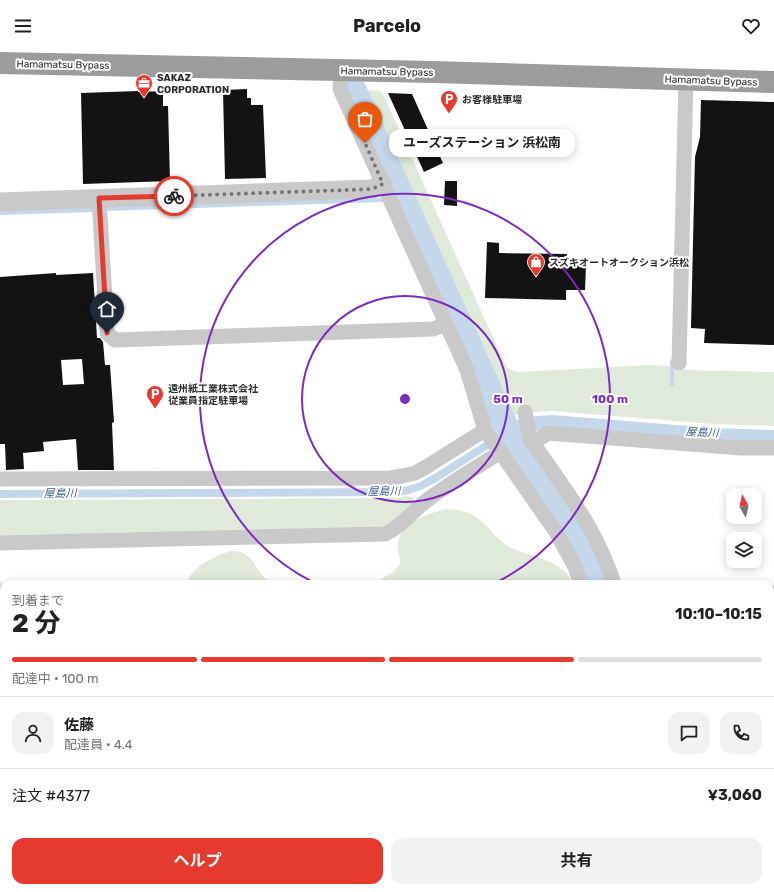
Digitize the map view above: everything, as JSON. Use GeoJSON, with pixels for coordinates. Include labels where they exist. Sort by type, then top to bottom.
{"type":"FeatureCollection","features":[{"type":"Feature","properties":{"kind":"highway"},"geometry":{"type":"LineString","coordinates":[[14,52],[73,64]]}},
{"type":"Feature","properties":{"kind":"highway","name":"Hamamatsu Bypass"},"geometry":{"type":"LineString","coordinates":[[0,63],[340,70],[774,82]]}},
{"type":"Feature","properties":{"kind":"street"},"geometry":{"type":"LineString","coordinates":[[340,70],[340,89],[467,370],[487,432],[556,532],[569,555],[579,580]]}},
{"type":"Feature","properties":{"kind":"street"},"geometry":{"type":"LineString","coordinates":[[679,363],[685,342],[686,79]]}},
{"type":"Feature","properties":{"kind":"street"},"geometry":{"type":"LineString","coordinates":[[0,202],[372,189],[383,184]]}},
{"type":"Feature","properties":{"kind":"street"},"geometry":{"type":"LineString","coordinates":[[99,198],[107,333],[115,340],[433,329],[446,324]]}},
{"type":"Feature","properties":{"kind":"street"},"geometry":{"type":"LineString","coordinates":[[526,413],[531,439],[583,515],[604,555],[613,580]]}},
{"type":"Feature","properties":{"kind":"street"},"geometry":{"type":"LineString","coordinates":[[0,479],[390,478],[415,473],[487,432]]}},
{"type":"Feature","properties":{"kind":"street"},"geometry":{"type":"LineString","coordinates":[[531,439],[548,433],[741,448],[774,448]]}},
{"type":"Feature","properties":{"kind":"street"},"geometry":{"type":"LineString","coordinates":[[0,543],[385,534],[401,525],[431,497],[499,450]]}},
{"type":"Feature","properties":{"kind":"green space"},"geometry":{"type":"Polygon","coordinates":[[[366,91],[380,91],[383,94],[505,364],[509,369],[518,372],[651,365],[667,366],[684,370],[774,372],[774,426],[713,424],[553,411],[514,415],[504,407],[364,98],[366,91]]]}},
{"type":"Feature","properties":{"kind":"green space"},"geometry":{"type":"Polygon","coordinates":[[[407,496],[414,499],[410,508],[402,516],[383,528],[0,537],[0,500],[391,498],[407,496]]]}},
{"type":"Feature","properties":{"kind":"green space"},"geometry":{"type":"Polygon","coordinates":[[[446,509],[470,513],[508,546],[554,564],[562,569],[571,580],[380,580],[394,571],[400,564],[398,542],[406,527],[418,519],[446,509]]]}},
{"type":"Feature","properties":{"kind":"green space"},"geometry":{"type":"Polygon","coordinates":[[[230,551],[238,551],[245,554],[249,557],[266,580],[188,580],[193,572],[199,567],[217,556],[230,551]]]}},
{"type":"Feature","properties":{"kind":"water","name":"屋島川"},"geometry":{"type":"Polygon","coordinates":[[[553,415],[713,428],[774,430],[774,442],[740,441],[553,427],[524,434],[589,538],[606,580],[587,580],[581,565],[562,528],[493,446],[435,483],[406,495],[0,498],[0,490],[404,487],[418,483],[431,476],[488,440],[506,426],[520,419],[553,415]]]}},
{"type":"Feature","properties":{"kind":"building"},"geometry":{"type":"Polygon","coordinates":[[[247,89],[247,98],[251,98],[251,105],[263,105],[266,178],[225,179],[223,90],[247,89]]]}},
{"type":"Feature","properties":{"kind":"building"},"geometry":{"type":"Polygon","coordinates":[[[163,91],[163,106],[168,106],[170,181],[83,184],[81,93],[163,91]]]}},
{"type":"Feature","properties":{"kind":"building"},"geometry":{"type":"Polygon","coordinates":[[[388,93],[412,94],[443,163],[424,172],[388,93]]]}},
{"type":"Feature","properties":{"kind":"building"},"geometry":{"type":"Polygon","coordinates":[[[701,100],[774,102],[774,345],[704,343],[705,329],[691,328],[695,157],[700,137],[701,100]]]}},
{"type":"Feature","properties":{"kind":"building"},"geometry":{"type":"Polygon","coordinates":[[[445,181],[457,181],[457,206],[444,205],[445,181]]]}},
{"type":"Feature","properties":{"kind":"building","name":"スズキオートオークション浜松"},"geometry":{"type":"Polygon","coordinates":[[[487,242],[499,243],[499,253],[567,254],[567,265],[586,265],[585,290],[566,290],[566,300],[485,298],[487,242]]]}},
{"type":"Feature","properties":{"kind":"building"},"geometry":{"type":"Polygon","coordinates":[[[56,273],[56,275],[93,273],[97,338],[100,338],[103,342],[105,365],[110,365],[114,422],[112,423],[114,470],[78,470],[76,439],[43,442],[44,451],[23,453],[24,469],[6,470],[5,444],[0,444],[0,277],[56,273]],[[82,359],[61,360],[63,385],[84,384],[82,359]]]}},
{"type":"Feature","properties":{"kind":"waterway"},"geometry":{"type":"LineString","coordinates":[[354,90],[508,431],[523,456]]}},
{"type":"Feature","properties":{"kind":"waterway"},"geometry":{"type":"LineString","coordinates":[[399,200],[403,199]]}},
{"type":"Feature","properties":{"kind":"waterway"},"geometry":{"type":"LineString","coordinates":[[106,209],[381,200]]}},
{"type":"Feature","properties":{"kind":"waterway"},"geometry":{"type":"LineString","coordinates":[[0,213],[94,210]]}},
{"type":"Feature","properties":{"kind":"waterway"},"geometry":{"type":"LineString","coordinates":[[672,361],[672,384]]}},
{"type":"Feature","properties":{"kind":"way so far"},"geometry":{"type":"LineString","coordinates":[[174,196],[372,189],[383,184],[365,143]]}},
{"type":"Feature","properties":{"kind":"place","name":"SAKAZ CORPORATION"},"geometry":{"type":"Point","coordinates":[144,98]}},
{"type":"Feature","properties":{"kind":"place","name":"お客様駐車場"},"geometry":{"type":"Point","coordinates":[449,114]}},
{"type":"Feature","properties":{"kind":"place","name":"ユーズステーション 浜松南"},"geometry":{"type":"Point","coordinates":[365,143]}},
{"type":"Feature","properties":{"kind":"place","name":"スズキオートオークション浜松"},"geometry":{"type":"Point","coordinates":[536,277]}},
{"type":"Feature","properties":{"kind":"place","name":"遠州紙工業株式会社 従業員指定駐車場"},"geometry":{"type":"Point","coordinates":[155,409]}},
{"type":"Feature","properties":{"kind":"route"},"geometry":{"type":"LineString","coordinates":[[107,333],[99,198],[174,196]]}}]}
